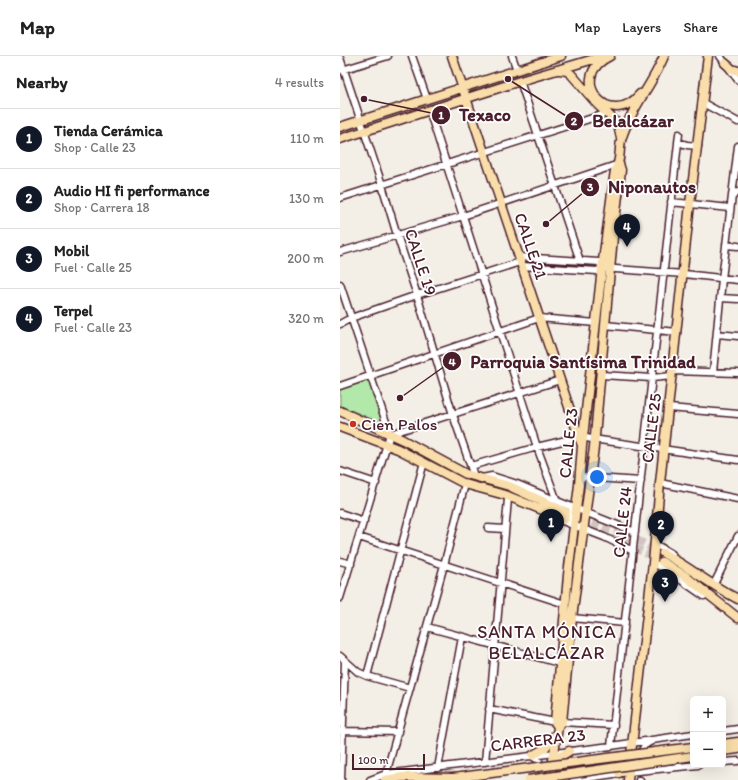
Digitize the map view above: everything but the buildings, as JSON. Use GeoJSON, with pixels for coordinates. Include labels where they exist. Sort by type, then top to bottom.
{"type":"FeatureCollection","features":[{"type":"Feature","properties":{"kind":"main road","name":"CALLE 21"},"geometry":{"type":"LineString","coordinates":[[452,56],[539,318],[581,437],[582,446]]}},
{"type":"Feature","properties":{"kind":"main road"},"geometry":{"type":"LineString","coordinates":[[340,127],[561,56]]}},
{"type":"Feature","properties":{"kind":"main road"},"geometry":{"type":"LineString","coordinates":[[340,139],[520,81],[604,56]]}},
{"type":"Feature","properties":{"kind":"main road"},"geometry":{"type":"LineString","coordinates":[[610,56],[598,63],[593,70],[591,86],[594,94],[603,104],[615,108],[623,107],[636,100],[652,79],[664,56]]}},
{"type":"Feature","properties":{"kind":"main road","name":"CALLE 25"},"geometry":{"type":"LineString","coordinates":[[628,773],[653,563],[660,483],[684,274],[690,204],[708,56]]}},
{"type":"Feature","properties":{"kind":"main road"},"geometry":{"type":"LineString","coordinates":[[722,59],[738,71]]}},
{"type":"Feature","properties":{"kind":"main road"},"geometry":{"type":"LineString","coordinates":[[559,70],[567,71],[571,74],[598,105],[608,113],[618,125],[621,138]]}},
{"type":"Feature","properties":{"kind":"main road","name":"CALLE 23"},"geometry":{"type":"LineString","coordinates":[[551,776],[594,439],[621,170],[621,138],[628,122],[652,79]]}},
{"type":"Feature","properties":{"kind":"main road","name":"CALLE 23"},"geometry":{"type":"LineString","coordinates":[[581,437],[615,170],[620,164]]}},
{"type":"Feature","properties":{"kind":"main road"},"geometry":{"type":"LineString","coordinates":[[340,411],[390,434],[460,471],[502,483],[570,516]]}},
{"type":"Feature","properties":{"kind":"main road"},"geometry":{"type":"LineString","coordinates":[[340,427],[387,445],[424,462],[467,485],[570,516]]}},
{"type":"Feature","properties":{"kind":"main road","name":"CALLE 23"},"geometry":{"type":"LineString","coordinates":[[558,726],[559,662],[568,568],[570,516],[580,477],[582,446]]}},
{"type":"Feature","properties":{"kind":"main road"},"geometry":{"type":"LineString","coordinates":[[736,617],[663,557],[689,568],[720,590],[738,598]]}},
{"type":"Feature","properties":{"kind":"main road"},"geometry":{"type":"LineString","coordinates":[[568,568],[579,559]]}},
{"type":"Feature","properties":{"kind":"main road"},"geometry":{"type":"LineString","coordinates":[[531,756],[544,749],[551,742],[558,726]]}},
{"type":"Feature","properties":{"kind":"main road"},"geometry":{"type":"LineString","coordinates":[[633,733],[635,738],[641,741]]}},
{"type":"Feature","properties":{"kind":"main road"},"geometry":{"type":"LineString","coordinates":[[726,744],[738,742]]}},
{"type":"Feature","properties":{"kind":"main road","name":"CARRERA 23"},"geometry":{"type":"LineString","coordinates":[[386,778],[453,778],[690,747]]}},
{"type":"Feature","properties":{"kind":"main road"},"geometry":{"type":"LineString","coordinates":[[726,751],[738,749]]}},
{"type":"Feature","properties":{"kind":"main road"},"geometry":{"type":"LineString","coordinates":[[553,763],[569,751]]}},
{"type":"Feature","properties":{"kind":"main road"},"geometry":{"type":"LineString","coordinates":[[528,780],[690,756]]}},
{"type":"Feature","properties":{"kind":"main road"},"geometry":{"type":"LineString","coordinates":[[617,774],[628,773]]}},
{"type":"Feature","properties":{"kind":"main road"},"geometry":{"type":"LineString","coordinates":[[551,776],[562,780]]}},
{"type":"Feature","properties":{"kind":"street"},"geometry":{"type":"LineString","coordinates":[[342,70],[388,56]]}},
{"type":"Feature","properties":{"kind":"street"},"geometry":{"type":"LineString","coordinates":[[412,56],[427,99]]}},
{"type":"Feature","properties":{"kind":"street"},"geometry":{"type":"LineString","coordinates":[[512,56],[517,70]]}},
{"type":"Feature","properties":{"kind":"street","name":"CALLE 19"},"geometry":{"type":"LineString","coordinates":[[340,58],[342,70],[382,184],[453,415],[471,466],[478,477]]}},
{"type":"Feature","properties":{"kind":"street"},"geometry":{"type":"LineString","coordinates":[[722,59],[738,80]]}},
{"type":"Feature","properties":{"kind":"street"},"geometry":{"type":"LineString","coordinates":[[520,81],[580,261]]}},
{"type":"Feature","properties":{"kind":"street"},"geometry":{"type":"LineString","coordinates":[[702,103],[738,122]]}},
{"type":"Feature","properties":{"kind":"street"},"geometry":{"type":"LineString","coordinates":[[430,110],[537,447],[557,501],[583,529],[633,551]]}},
{"type":"Feature","properties":{"kind":"street"},"geometry":{"type":"LineString","coordinates":[[340,198],[608,113]]}},
{"type":"Feature","properties":{"kind":"street","name":"CALLE 24"},"geometry":{"type":"LineString","coordinates":[[611,746],[679,134]]}},
{"type":"Feature","properties":{"kind":"street"},"geometry":{"type":"LineString","coordinates":[[678,142],[698,146]]}},
{"type":"Feature","properties":{"kind":"street"},"geometry":{"type":"LineString","coordinates":[[713,372],[722,278],[738,146]]}},
{"type":"Feature","properties":{"kind":"street"},"geometry":{"type":"LineString","coordinates":[[340,252],[463,216],[620,164]]}},
{"type":"Feature","properties":{"kind":"street"},"geometry":{"type":"LineString","coordinates":[[732,197],[738,192]]}},
{"type":"Feature","properties":{"kind":"street"},"geometry":{"type":"LineString","coordinates":[[671,202],[730,208]]}},
{"type":"Feature","properties":{"kind":"street"},"geometry":{"type":"LineString","coordinates":[[726,245],[738,246]]}},
{"type":"Feature","properties":{"kind":"street"},"geometry":{"type":"LineString","coordinates":[[340,324],[351,318],[520,261],[599,262],[602,268]]}},
{"type":"Feature","properties":{"kind":"street"},"geometry":{"type":"LineString","coordinates":[[520,261],[597,271],[602,268],[610,270],[684,274],[738,280]]}},
{"type":"Feature","properties":{"kind":"street"},"geometry":{"type":"LineString","coordinates":[[340,284],[342,296],[351,318],[390,434],[340,598]]}},
{"type":"Feature","properties":{"kind":"street"},"geometry":{"type":"LineString","coordinates":[[720,298],[738,299]]}},
{"type":"Feature","properties":{"kind":"street"},"geometry":{"type":"LineString","coordinates":[[340,386],[435,355],[539,318],[596,323]]}},
{"type":"Feature","properties":{"kind":"street"},"geometry":{"type":"LineString","coordinates":[[605,325],[677,332]]}},
{"type":"Feature","properties":{"kind":"street"},"geometry":{"type":"LineString","coordinates":[[717,334],[738,336]]}},
{"type":"Feature","properties":{"kind":"street"},"geometry":{"type":"LineString","coordinates":[[601,375],[652,378],[673,374],[713,372],[738,373]]}},
{"type":"Feature","properties":{"kind":"street"},"geometry":{"type":"LineString","coordinates":[[390,434],[560,380]]}},
{"type":"Feature","properties":{"kind":"street"},"geometry":{"type":"LineString","coordinates":[[669,408],[738,414]]}},
{"type":"Feature","properties":{"kind":"street"},"geometry":{"type":"LineString","coordinates":[[471,466],[537,447],[581,437],[738,460]]}},
{"type":"Feature","properties":{"kind":"street"},"geometry":{"type":"LineString","coordinates":[[367,676],[424,462]]}},
{"type":"Feature","properties":{"kind":"street"},"geometry":{"type":"LineString","coordinates":[[340,471],[376,483]]}},
{"type":"Feature","properties":{"kind":"street"},"geometry":{"type":"LineString","coordinates":[[478,477],[492,476],[507,480],[557,501]]}},
{"type":"Feature","properties":{"kind":"street"},"geometry":{"type":"LineString","coordinates":[[580,477],[640,481]]}},
{"type":"Feature","properties":{"kind":"street"},"geometry":{"type":"LineString","coordinates":[[660,483],[738,499]]}},
{"type":"Feature","properties":{"kind":"street"},"geometry":{"type":"LineString","coordinates":[[386,778],[426,627],[467,485],[508,499],[570,516],[585,512],[635,532]]}},
{"type":"Feature","properties":{"kind":"street"},"geometry":{"type":"LineString","coordinates":[[485,762],[508,499]]}},
{"type":"Feature","properties":{"kind":"street"},"geometry":{"type":"LineString","coordinates":[[340,513],[364,521]]}},
{"type":"Feature","properties":{"kind":"street"},"geometry":{"type":"LineString","coordinates":[[488,528],[505,530]]}},
{"type":"Feature","properties":{"kind":"street"},"geometry":{"type":"LineString","coordinates":[[715,582],[738,536]]}},
{"type":"Feature","properties":{"kind":"street"},"geometry":{"type":"LineString","coordinates":[[359,537],[565,604]]}},
{"type":"Feature","properties":{"kind":"street"},"geometry":{"type":"LineString","coordinates":[[655,544],[738,598]]}},
{"type":"Feature","properties":{"kind":"street"},"geometry":{"type":"LineString","coordinates":[[340,561],[350,564]]}},
{"type":"Feature","properties":{"kind":"street"},"geometry":{"type":"LineString","coordinates":[[653,563],[689,585],[718,607],[736,617]]}},
{"type":"Feature","properties":{"kind":"street"},"geometry":{"type":"LineString","coordinates":[[572,618],[625,623]]}},
{"type":"Feature","properties":{"kind":"street"},"geometry":{"type":"LineString","coordinates":[[426,627],[559,662]]}},
{"type":"Feature","properties":{"kind":"street"},"geometry":{"type":"LineString","coordinates":[[438,768],[462,637]]}},
{"type":"Feature","properties":{"kind":"street"},"geometry":{"type":"LineString","coordinates":[[342,658],[358,672],[367,676],[410,688]]}},
{"type":"Feature","properties":{"kind":"street"},"geometry":{"type":"LineString","coordinates":[[341,780],[342,658]]}},
{"type":"Feature","properties":{"kind":"street"},"geometry":{"type":"LineString","coordinates":[[489,709],[558,726],[614,725]]}},
{"type":"Feature","properties":{"kind":"street"},"geometry":{"type":"LineString","coordinates":[[726,731],[738,729]]}},
{"type":"Feature","properties":{"kind":"street"},"geometry":{"type":"LineString","coordinates":[[341,731],[398,732]]}},
{"type":"Feature","properties":{"kind":"street"},"geometry":{"type":"LineString","coordinates":[[656,769],[648,767],[642,761],[642,751],[644,746],[652,741],[690,735]]}},
{"type":"Feature","properties":{"kind":"street","name":"CARRERA 23"},"geometry":{"type":"LineString","coordinates":[[370,780],[438,768],[690,735]]}},
{"type":"Feature","properties":{"kind":"street"},"geometry":{"type":"LineString","coordinates":[[531,756],[536,758],[542,765],[543,772],[540,780]]}},
{"type":"Feature","properties":{"kind":"street"},"geometry":{"type":"LineString","coordinates":[[726,762],[738,763]]}},
{"type":"Feature","properties":{"kind":"street"},"geometry":{"type":"LineString","coordinates":[[628,773],[690,766]]}},
{"type":"Feature","properties":{"kind":"street"},"geometry":{"type":"LineString","coordinates":[[573,780],[617,774]]}},
{"type":"Feature","properties":{"kind":"street"},"geometry":{"type":"LineString","coordinates":[[611,780],[617,774]]}},
{"type":"Feature","properties":{"kind":"green space"},"geometry":{"type":"Polygon","coordinates":[[[369,378],[382,423],[340,406],[340,388],[369,378]]]}},
{"type":"Feature","properties":{"kind":"tunnel"},"geometry":{"type":"LineString","coordinates":[[570,513],[639,541],[659,551]]}},
{"type":"Feature","properties":{"kind":"tunnel"},"geometry":{"type":"LineString","coordinates":[[568,520],[606,535],[658,559]]}},
{"type":"Feature","properties":{"kind":"place","name":"Belalcázar"},"geometry":{"type":"Point","coordinates":[508,79]}},
{"type":"Feature","properties":{"kind":"place","name":"Texaco"},"geometry":{"type":"Point","coordinates":[364,99]}},
{"type":"Feature","properties":{"kind":"place","name":"Niponautos"},"geometry":{"type":"Point","coordinates":[546,224]}},
{"type":"Feature","properties":{"kind":"place","name":"Terpel"},"geometry":{"type":"Point","coordinates":[627,247]}},
{"type":"Feature","properties":{"kind":"place","name":"Parroquia Santísima Trinidad"},"geometry":{"type":"Point","coordinates":[400,398]}},
{"type":"Feature","properties":{"kind":"place","name":"Cien Palos"},"geometry":{"type":"Point","coordinates":[353,424]}},
{"type":"Feature","properties":{"kind":"place","name":"Tienda Cerámica"},"geometry":{"type":"Point","coordinates":[551,542]}},
{"type":"Feature","properties":{"kind":"place","name":"Audio HI fi performance"},"geometry":{"type":"Point","coordinates":[661,544]}},
{"type":"Feature","properties":{"kind":"place","name":"Mobil"},"geometry":{"type":"Point","coordinates":[665,602]}},
{"type":"Feature","properties":{"kind":"district","name":"SANTA MÓNICA BELALCÁZAR"},"geometry":{"type":"Point","coordinates":[547,642]}}]}
